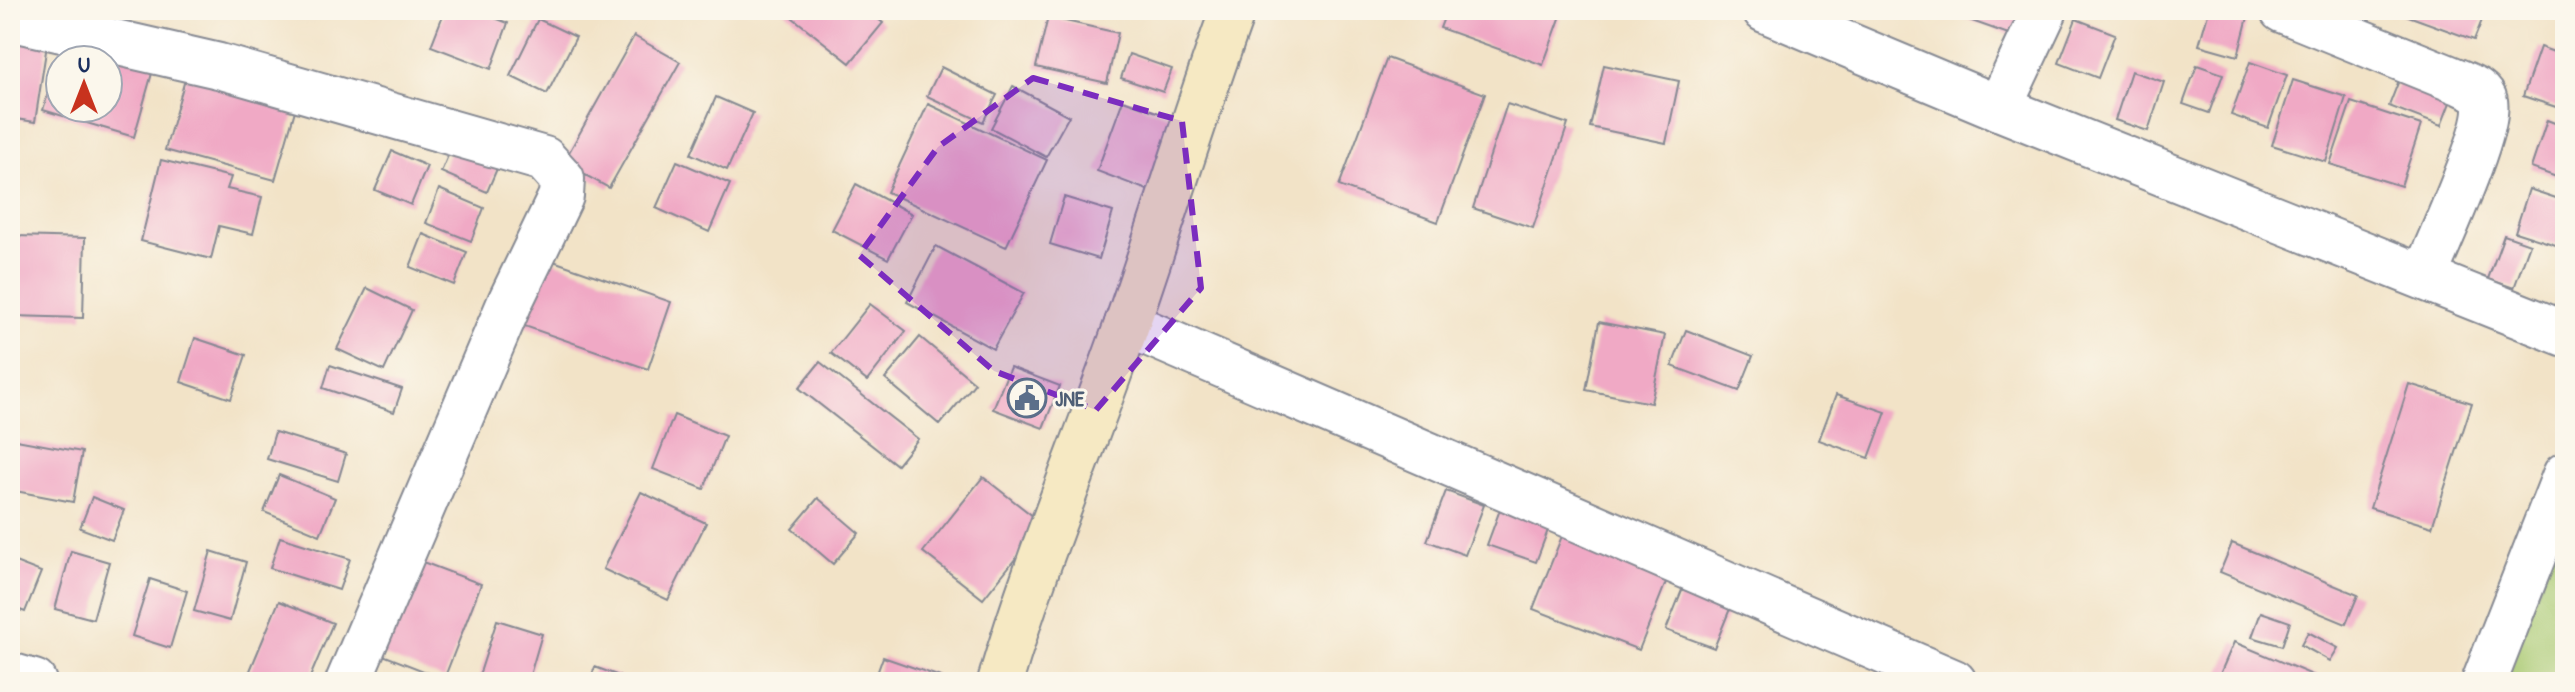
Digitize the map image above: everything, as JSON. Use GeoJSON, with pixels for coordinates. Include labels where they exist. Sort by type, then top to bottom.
{"type":"FeatureCollection","features":[{"type":"Feature","properties":{"kind":"main road"},"geometry":{"type":"LineString","coordinates":[[1000,682],[1074,463],[1127,324],[1193,118],[1233,10]]}},
{"type":"Feature","properties":{"kind":"street"},"geometry":{"type":"LineString","coordinates":[[1765,10],[1999,108],[2425,275],[2565,334]]}},
{"type":"Feature","properties":{"kind":"street"},"geometry":{"type":"LineString","coordinates":[[1999,108],[2045,10]]}},
{"type":"Feature","properties":{"kind":"street"},"geometry":{"type":"LineString","coordinates":[[2282,10],[2462,83],[2480,92],[2485,100],[2482,126],[2474,152],[2425,275]]}},
{"type":"Feature","properties":{"kind":"street"},"geometry":{"type":"LineString","coordinates":[[10,18],[207,63],[544,159],[562,179],[561,196],[510,302],[348,682]]}},
{"type":"Feature","properties":{"kind":"street"},"geometry":{"type":"LineString","coordinates":[[1127,324],[1954,682]]}},
{"type":"Feature","properties":{"kind":"street"},"geometry":{"type":"LineString","coordinates":[[2484,682],[2565,475]]}},
{"type":"Feature","properties":{"kind":"street"},"geometry":{"type":"LineString","coordinates":[[10,675],[34,682]]}},
{"type":"Feature","properties":{"kind":"highlighted area"},"geometry":{"type":"Polygon","coordinates":[[[1033,78],[1182,121],[1201,288],[1096,410],[994,371],[859,255],[938,147],[1033,78]]]}},
{"type":"Feature","properties":{"kind":"green space"},"geometry":{"type":"Polygon","coordinates":[[[2565,521],[2565,682],[2500,682],[2565,521]]]}},
{"type":"Feature","properties":{"kind":"building"},"geometry":{"type":"Polygon","coordinates":[[[445,10],[474,10],[508,23],[491,69],[431,46],[445,10]]]}},
{"type":"Feature","properties":{"kind":"building"},"geometry":{"type":"Polygon","coordinates":[[[783,10],[867,10],[883,23],[850,63],[783,10]]]}},
{"type":"Feature","properties":{"kind":"building"},"geometry":{"type":"Polygon","coordinates":[[[1088,10],[1106,10],[1103,17],[1088,10]]]}},
{"type":"Feature","properties":{"kind":"building"},"geometry":{"type":"Polygon","coordinates":[[[1447,10],[1563,10],[1543,65],[1440,28],[1447,10]]]}},
{"type":"Feature","properties":{"kind":"building"},"geometry":{"type":"Polygon","coordinates":[[[1941,10],[2023,10],[2014,36],[1941,10]]]}},
{"type":"Feature","properties":{"kind":"building"},"geometry":{"type":"Polygon","coordinates":[[[2209,10],[2248,17],[2238,56],[2199,45],[2209,10]]]}},
{"type":"Feature","properties":{"kind":"building"},"geometry":{"type":"Polygon","coordinates":[[[2392,10],[2486,10],[2474,40],[2392,10]]]}},
{"type":"Feature","properties":{"kind":"building"},"geometry":{"type":"Polygon","coordinates":[[[1048,17],[1118,33],[1107,83],[1036,67],[1048,17]]]}},
{"type":"Feature","properties":{"kind":"building"},"geometry":{"type":"Polygon","coordinates":[[[538,19],[576,37],[547,94],[510,76],[538,19]]]}},
{"type":"Feature","properties":{"kind":"building"},"geometry":{"type":"Polygon","coordinates":[[[2076,19],[2115,34],[2098,78],[2059,63],[2076,19]]]}},
{"type":"Feature","properties":{"kind":"building"},"geometry":{"type":"Polygon","coordinates":[[[10,32],[48,38],[47,44],[44,44],[35,122],[10,118],[10,32]]]}},
{"type":"Feature","properties":{"kind":"building"},"geometry":{"type":"Polygon","coordinates":[[[67,33],[105,44],[64,44],[67,33]]]}},
{"type":"Feature","properties":{"kind":"building"},"geometry":{"type":"Polygon","coordinates":[[[634,36],[680,62],[609,188],[563,163],[634,36]]]}},
{"type":"Feature","properties":{"kind":"building"},"geometry":{"type":"Polygon","coordinates":[[[2540,47],[2565,56],[2565,110],[2523,96],[2540,47]]]}},
{"type":"Feature","properties":{"kind":"building"},"geometry":{"type":"Polygon","coordinates":[[[124,50],[156,59],[134,137],[90,124],[124,124],[124,50]]]}},
{"type":"Feature","properties":{"kind":"building"},"geometry":{"type":"Polygon","coordinates":[[[1129,54],[1172,69],[1163,92],[1121,78],[1129,54]]]}},
{"type":"Feature","properties":{"kind":"building"},"geometry":{"type":"Polygon","coordinates":[[[1387,58],[1485,94],[1438,222],[1339,186],[1387,58]]]}},
{"type":"Feature","properties":{"kind":"building"},"geometry":{"type":"Polygon","coordinates":[[[2250,62],[2287,75],[2268,128],[2231,115],[2250,62]]]}},
{"type":"Feature","properties":{"kind":"building"},"geometry":{"type":"Polygon","coordinates":[[[1604,65],[1679,81],[1666,143],[1590,127],[1604,65]]]}},
{"type":"Feature","properties":{"kind":"building"},"geometry":{"type":"Polygon","coordinates":[[[2197,65],[2223,74],[2209,113],[2183,104],[2197,65]]]}},
{"type":"Feature","properties":{"kind":"building"},"geometry":{"type":"Polygon","coordinates":[[[2405,65],[2457,84],[2441,126],[2389,106],[2405,65]]]}},
{"type":"Feature","properties":{"kind":"building"},"geometry":{"type":"Polygon","coordinates":[[[941,67],[997,95],[983,122],[927,96],[941,67]]]}},
{"type":"Feature","properties":{"kind":"building"},"geometry":{"type":"Polygon","coordinates":[[[188,69],[298,100],[275,180],[165,150],[188,69]]]}},
{"type":"Feature","properties":{"kind":"building"},"geometry":{"type":"Polygon","coordinates":[[[2131,71],[2164,82],[2148,131],[2115,120],[2131,71]]]}},
{"type":"Feature","properties":{"kind":"building"},"geometry":{"type":"Polygon","coordinates":[[[2293,80],[2346,97],[2326,162],[2272,145],[2293,80]]]}},
{"type":"Feature","properties":{"kind":"building"},"geometry":{"type":"Polygon","coordinates":[[[1013,86],[1069,116],[1046,157],[991,128],[1013,86]]]}},
{"type":"Feature","properties":{"kind":"building"},"geometry":{"type":"Polygon","coordinates":[[[716,97],[753,113],[727,170],[691,154],[716,97]]]}},
{"type":"Feature","properties":{"kind":"building"},"geometry":{"type":"Polygon","coordinates":[[[1123,100],[1182,121],[1155,193],[1097,171],[1123,100]]]}},
{"type":"Feature","properties":{"kind":"building"},"geometry":{"type":"Polygon","coordinates":[[[2351,102],[2421,125],[2401,186],[2330,164],[2351,102]]]}},
{"type":"Feature","properties":{"kind":"building"},"geometry":{"type":"Polygon","coordinates":[[[928,104],[1047,160],[1006,247],[887,192],[928,104]]]}},
{"type":"Feature","properties":{"kind":"building"},"geometry":{"type":"Polygon","coordinates":[[[1507,104],[1568,124],[1533,228],[1473,208],[1507,104]]]}},
{"type":"Feature","properties":{"kind":"building"},"geometry":{"type":"Polygon","coordinates":[[[2547,120],[2565,127],[2565,180],[2531,168],[2547,120]]]}},
{"type":"Feature","properties":{"kind":"building"},"geometry":{"type":"Polygon","coordinates":[[[455,139],[502,157],[487,192],[441,172],[455,139]]]}},
{"type":"Feature","properties":{"kind":"building"},"geometry":{"type":"Polygon","coordinates":[[[392,151],[427,166],[411,205],[375,190],[392,151]]]}},
{"type":"Feature","properties":{"kind":"building"},"geometry":{"type":"Polygon","coordinates":[[[161,160],[231,177],[227,189],[262,197],[253,234],[219,226],[211,259],[141,241],[161,160]]]}},
{"type":"Feature","properties":{"kind":"building"},"geometry":{"type":"Polygon","coordinates":[[[677,161],[730,184],[709,232],[656,208],[677,161]]]}},
{"type":"Feature","properties":{"kind":"building"},"geometry":{"type":"Polygon","coordinates":[[[856,184],[912,214],[888,259],[832,230],[856,184]]]}},
{"type":"Feature","properties":{"kind":"building"},"geometry":{"type":"Polygon","coordinates":[[[439,189],[484,208],[471,241],[426,223],[439,189]]]}},
{"type":"Feature","properties":{"kind":"building"},"geometry":{"type":"Polygon","coordinates":[[[2529,189],[2565,201],[2565,248],[2515,232],[2529,189]]]}},
{"type":"Feature","properties":{"kind":"building"},"geometry":{"type":"Polygon","coordinates":[[[1064,197],[1113,212],[1099,259],[1050,244],[1064,197]]]}},
{"type":"Feature","properties":{"kind":"building"},"geometry":{"type":"Polygon","coordinates":[[[423,234],[467,252],[454,285],[410,267],[423,234]]]}},
{"type":"Feature","properties":{"kind":"building"},"geometry":{"type":"Polygon","coordinates":[[[2504,235],[2530,244],[2514,288],[2488,279],[2504,235]]]}},
{"type":"Feature","properties":{"kind":"building"},"geometry":{"type":"Polygon","coordinates":[[[16,236],[85,238],[83,318],[13,316],[16,236]]]}},
{"type":"Feature","properties":{"kind":"building"},"geometry":{"type":"Polygon","coordinates":[[[936,246],[1024,293],[993,349],[907,302],[936,246]]]}},
{"type":"Feature","properties":{"kind":"building"},"geometry":{"type":"Polygon","coordinates":[[[536,255],[671,302],[648,369],[513,322],[536,255]]]}},
{"type":"Feature","properties":{"kind":"building"},"geometry":{"type":"Polygon","coordinates":[[[367,288],[412,310],[384,371],[337,349],[367,288]]]}},
{"type":"Feature","properties":{"kind":"building"},"geometry":{"type":"Polygon","coordinates":[[[870,304],[906,331],[867,381],[831,353],[870,304]]]}},
{"type":"Feature","properties":{"kind":"building"},"geometry":{"type":"Polygon","coordinates":[[[1599,322],[1665,335],[1651,403],[1586,390],[1599,322]]]}},
{"type":"Feature","properties":{"kind":"building"},"geometry":{"type":"Polygon","coordinates":[[[1686,330],[1753,356],[1739,391],[1672,366],[1686,330]]]}},
{"type":"Feature","properties":{"kind":"building"},"geometry":{"type":"Polygon","coordinates":[[[920,337],[975,383],[940,425],[885,379],[920,337]]]}},
{"type":"Feature","properties":{"kind":"building"},"geometry":{"type":"Polygon","coordinates":[[[195,338],[246,355],[231,399],[181,382],[195,338]]]}},
{"type":"Feature","properties":{"kind":"building"},"geometry":{"type":"Polygon","coordinates":[[[820,362],[918,439],[897,465],[799,388],[820,362]]]}},
{"type":"Feature","properties":{"kind":"building"},"geometry":{"type":"Polygon","coordinates":[[[330,365],[402,389],[394,412],[323,388],[330,365]]]}},
{"type":"Feature","properties":{"kind":"building","name":"JNE"},"geometry":{"type":"Polygon","coordinates":[[[1010,367],[1060,386],[1043,428],[993,409],[1010,367]]]}},
{"type":"Feature","properties":{"kind":"building"},"geometry":{"type":"Polygon","coordinates":[[[2409,384],[2472,403],[2432,527],[2370,508],[2409,384]]]}},
{"type":"Feature","properties":{"kind":"building"},"geometry":{"type":"Polygon","coordinates":[[[1836,395],[1886,412],[1869,458],[1819,440],[1836,395]]]}},
{"type":"Feature","properties":{"kind":"building"},"geometry":{"type":"Polygon","coordinates":[[[674,415],[725,436],[704,489],[653,469],[674,415]]]}},
{"type":"Feature","properties":{"kind":"building"},"geometry":{"type":"Polygon","coordinates":[[[275,432],[346,454],[338,481],[267,459],[275,432]]]}},
{"type":"Feature","properties":{"kind":"building"},"geometry":{"type":"Polygon","coordinates":[[[11,439],[82,452],[73,502],[10,490],[11,439]]]}},
{"type":"Feature","properties":{"kind":"building"},"geometry":{"type":"Polygon","coordinates":[[[279,475],[335,498],[320,535],[264,512],[279,475]]]}},
{"type":"Feature","properties":{"kind":"building"},"geometry":{"type":"Polygon","coordinates":[[[983,477],[1043,524],[983,599],[923,552],[983,477]]]}},
{"type":"Feature","properties":{"kind":"building"},"geometry":{"type":"Polygon","coordinates":[[[1446,491],[1484,505],[1465,555],[1427,541],[1446,491]]]}},
{"type":"Feature","properties":{"kind":"building"},"geometry":{"type":"Polygon","coordinates":[[[641,492],[706,523],[668,600],[603,569],[641,492]]]}},
{"type":"Feature","properties":{"kind":"building"},"geometry":{"type":"Polygon","coordinates":[[[1505,496],[1554,514],[1536,562],[1487,545],[1505,496]]]}},
{"type":"Feature","properties":{"kind":"building"},"geometry":{"type":"Polygon","coordinates":[[[92,497],[124,510],[112,540],[80,528],[92,497]]]}},
{"type":"Feature","properties":{"kind":"building"},"geometry":{"type":"Polygon","coordinates":[[[818,498],[859,533],[833,564],[792,529],[818,498]]]}},
{"type":"Feature","properties":{"kind":"building"},"geometry":{"type":"Polygon","coordinates":[[[1568,521],[1674,562],[1639,650],[1533,609],[1568,521]]]}},
{"type":"Feature","properties":{"kind":"building"},"geometry":{"type":"Polygon","coordinates":[[[280,537],[350,559],[339,590],[270,568],[280,537]]]}},
{"type":"Feature","properties":{"kind":"building"},"geometry":{"type":"Polygon","coordinates":[[[2232,543],[2358,595],[2346,624],[2220,572],[2232,543]]]}},
{"type":"Feature","properties":{"kind":"building"},"geometry":{"type":"Polygon","coordinates":[[[71,551],[109,562],[93,619],[55,609],[71,551]]]}},
{"type":"Feature","properties":{"kind":"building"},"geometry":{"type":"Polygon","coordinates":[[[211,551],[246,562],[230,621],[194,611],[211,551]]]}},
{"type":"Feature","properties":{"kind":"building"},"geometry":{"type":"Polygon","coordinates":[[[407,556],[481,584],[444,679],[370,650],[407,556]]]}},
{"type":"Feature","properties":{"kind":"building"},"geometry":{"type":"Polygon","coordinates":[[[10,560],[41,572],[25,612],[10,606],[10,560]]]}},
{"type":"Feature","properties":{"kind":"building"},"geometry":{"type":"Polygon","coordinates":[[[150,579],[187,591],[170,648],[132,636],[150,579]]]}},
{"type":"Feature","properties":{"kind":"building"},"geometry":{"type":"Polygon","coordinates":[[[1686,580],[1734,599],[1714,648],[1666,630],[1686,580]]]}},
{"type":"Feature","properties":{"kind":"building"},"geometry":{"type":"Polygon","coordinates":[[[279,601],[333,623],[308,682],[271,682],[249,673],[279,601]]]}},
{"type":"Feature","properties":{"kind":"building"},"geometry":{"type":"Polygon","coordinates":[[[2261,612],[2290,622],[2282,646],[2252,637],[2261,612]]]}},
{"type":"Feature","properties":{"kind":"building"},"geometry":{"type":"Polygon","coordinates":[[[497,620],[542,634],[528,682],[477,682],[497,620]]]}},
{"type":"Feature","properties":{"kind":"building"},"geometry":{"type":"Polygon","coordinates":[[[2308,632],[2338,648],[2330,661],[2301,645],[2308,632]]]}},
{"type":"Feature","properties":{"kind":"building"},"geometry":{"type":"Polygon","coordinates":[[[2234,642],[2322,679],[2321,682],[2240,682],[2220,674],[2234,642]]]}},
{"type":"Feature","properties":{"kind":"building"},"geometry":{"type":"Polygon","coordinates":[[[883,657],[955,682],[874,682],[883,657]]]}},
{"type":"Feature","properties":{"kind":"building"},"geometry":{"type":"Polygon","coordinates":[[[595,667],[635,682],[589,682],[595,667]]]}},
{"type":"Feature","properties":{"kind":"place","name":"JNE"},"geometry":{"type":"Point","coordinates":[1027,398]}}]}
